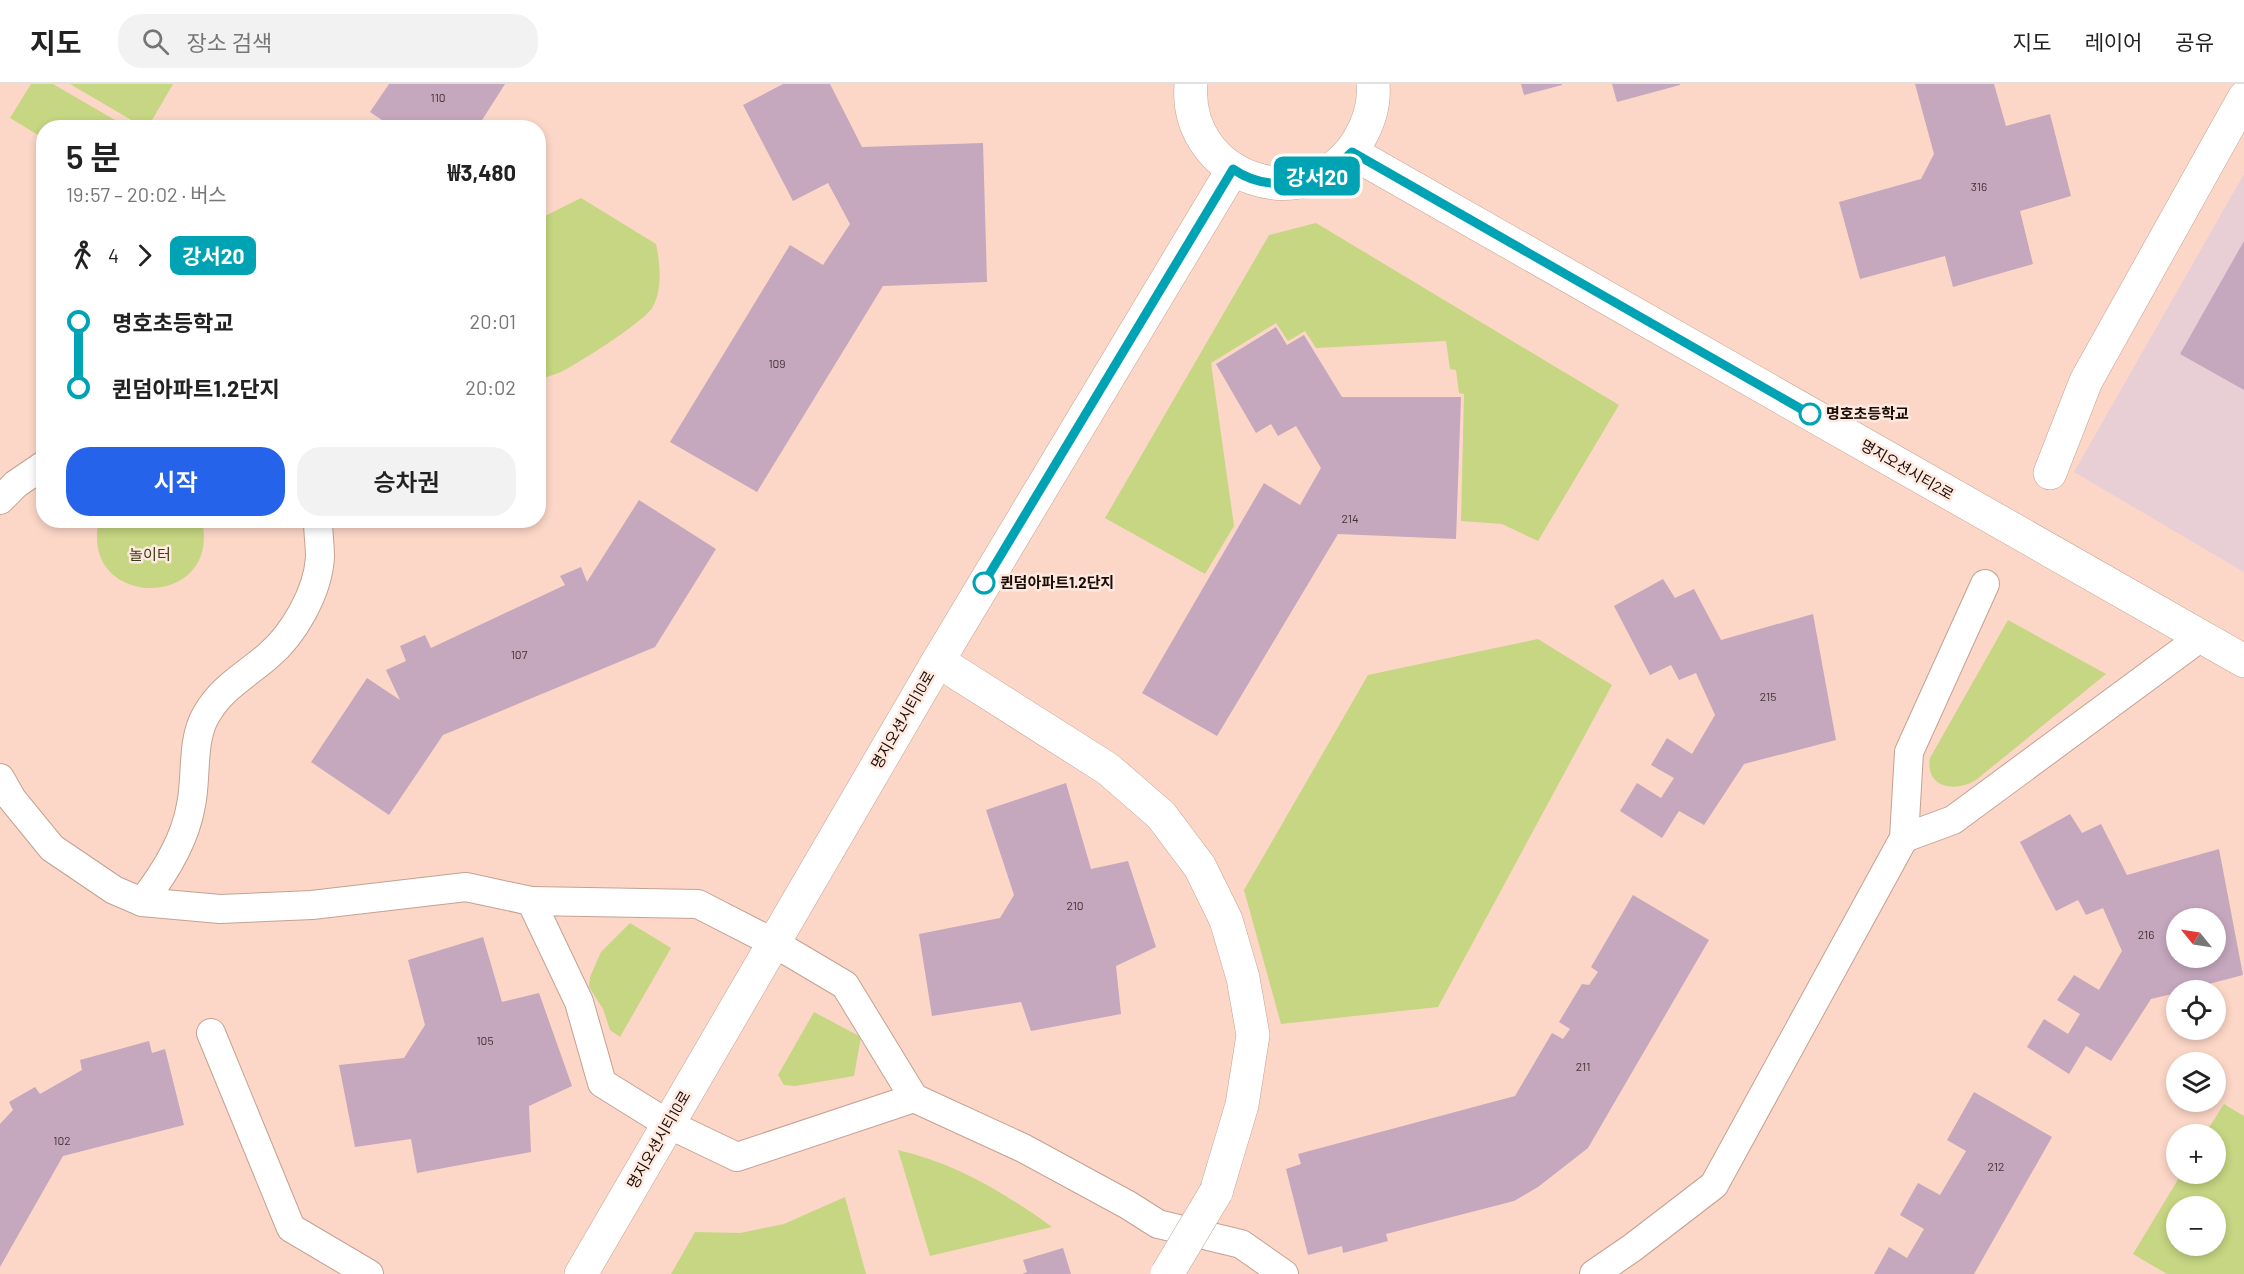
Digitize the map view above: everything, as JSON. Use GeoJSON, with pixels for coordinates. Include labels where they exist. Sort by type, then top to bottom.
{"type":"FeatureCollection","features":[{"type":"Feature","properties":{"kind":"street"},"geometry":{"type":"LineString","coordinates":[[1191,84],[1190,98],[1197,129],[1215,156],[1240,174],[1270,184],[1302,182],[1331,170],[1352,152],[1366,128],[1373,102],[1373,84]]}},
{"type":"Feature","properties":{"kind":"street"},"geometry":{"type":"LineString","coordinates":[[2050,473],[2086,381],[2244,98]]}},
{"type":"Feature","properties":{"kind":"street","name":"명지오션시티2로"},"geometry":{"type":"LineString","coordinates":[[1352,152],[2244,661]]}},
{"type":"Feature","properties":{"kind":"street","name":"명지오션시티10로"},"geometry":{"type":"LineString","coordinates":[[581,1274],[938,661],[1233,169]]}},
{"type":"Feature","properties":{"kind":"street"},"geometry":{"type":"LineString","coordinates":[[938,661],[1108,769],[1161,815],[1200,867],[1226,920],[1243,978],[1252,1035],[1242,1105],[1216,1192],[1167,1274]]}},
{"type":"Feature","properties":{"kind":"lane"},"geometry":{"type":"LineString","coordinates":[[0,500],[16,484],[36,470]]}},
{"type":"Feature","properties":{"kind":"lane"},"geometry":{"type":"LineString","coordinates":[[142,902],[160,879],[178,847],[186,825],[192,804],[197,745],[204,717],[220,693],[269,656],[292,633],[310,598],[320,559],[318,528]]}},
{"type":"Feature","properties":{"kind":"lane"},"geometry":{"type":"LineString","coordinates":[[1594,1274],[1714,1185],[1904,838],[1909,752],[1985,584]]}},
{"type":"Feature","properties":{"kind":"lane"},"geometry":{"type":"LineString","coordinates":[[1904,838],[1953,820],[2201,637]]}},
{"type":"Feature","properties":{"kind":"lane"},"geometry":{"type":"LineString","coordinates":[[0,778],[12,799],[52,848],[114,890],[142,902],[220,909],[312,905],[466,887],[531,900],[698,904],[774,943],[845,985],[914,1098],[1023,1148],[1128,1205],[1158,1224],[1241,1244],[1284,1274]]}},
{"type":"Feature","properties":{"kind":"lane"},"geometry":{"type":"LineString","coordinates":[[531,900],[579,1002],[602,1083],[668,1124],[737,1157],[914,1098]]}},
{"type":"Feature","properties":{"kind":"lane"},"geometry":{"type":"LineString","coordinates":[[211,1033],[291,1228],[369,1274]]}},
{"type":"Feature","properties":{"kind":"shaded area"},"geometry":{"type":"Polygon","coordinates":[[[2244,174],[2244,572],[2074,472],[2244,174]]]}},
{"type":"Feature","properties":{"kind":"green space"},"geometry":{"type":"Polygon","coordinates":[[[31,84],[53,84],[115,120],[36,120],[36,134],[10,118],[31,84]]]}},
{"type":"Feature","properties":{"kind":"green space"},"geometry":{"type":"Polygon","coordinates":[[[70,84],[173,84],[152,120],[131,120],[70,84]]]}},
{"type":"Feature","properties":{"kind":"green space"},"geometry":{"type":"Polygon","coordinates":[[[581,198],[656,244],[659,285],[652,308],[646,315],[595,352],[570,367],[546,377],[546,216],[581,198]]]}},
{"type":"Feature","properties":{"kind":"green space"},"geometry":{"type":"Polygon","coordinates":[[[1316,223],[1619,405],[1538,541],[1502,524],[1461,521],[1464,394],[1459,393],[1456,370],[1450,369],[1446,341],[1316,348],[1305,331],[1288,341],[1276,323],[1211,363],[1234,526],[1205,574],[1105,518],[1269,235],[1316,223]]]}},
{"type":"Feature","properties":{"kind":"green space","name":"놀이터"},"geometry":{"type":"Polygon","coordinates":[[[99,528],[202,528],[202,550],[191,571],[173,584],[150,588],[128,584],[109,571],[98,550],[99,528]]]}},
{"type":"Feature","properties":{"kind":"green space"},"geometry":{"type":"Polygon","coordinates":[[[2008,620],[2106,674],[1976,780],[1959,786],[1943,785],[1932,776],[1930,758],[2008,620]]]}},
{"type":"Feature","properties":{"kind":"green space"},"geometry":{"type":"Polygon","coordinates":[[[1538,639],[1612,685],[1438,1007],[1281,1024],[1244,890],[1368,675],[1538,639]]]}},
{"type":"Feature","properties":{"kind":"green space"},"geometry":{"type":"Polygon","coordinates":[[[630,923],[671,948],[620,1037],[610,1030],[603,1009],[589,987],[590,977],[601,952],[630,923]]]}},
{"type":"Feature","properties":{"kind":"green space"},"geometry":{"type":"Polygon","coordinates":[[[814,1012],[861,1037],[854,1076],[795,1086],[784,1085],[778,1075],[814,1012]]]}},
{"type":"Feature","properties":{"kind":"green space"},"geometry":{"type":"Polygon","coordinates":[[[2226,1105],[2244,1116],[2244,1274],[2167,1274],[2133,1254],[2166,1199],[2166,1256],[2226,1256],[2226,1196],[2168,1196],[2175,1184],[2226,1184],[2226,1124],[2211,1124],[2219,1112],[2226,1112],[2226,1105]]]}},
{"type":"Feature","properties":{"kind":"green space"},"geometry":{"type":"Polygon","coordinates":[[[898,1150],[940,1163],[979,1181],[1016,1202],[1052,1227],[930,1256],[898,1150]]]}},
{"type":"Feature","properties":{"kind":"green space"},"geometry":{"type":"Polygon","coordinates":[[[845,1197],[866,1274],[671,1274],[695,1232],[740,1233],[784,1224],[845,1197]]]}},
{"type":"Feature","properties":{"kind":"building"},"geometry":{"type":"Polygon","coordinates":[[[389,84],[505,84],[482,120],[382,120],[370,112],[389,84]]]}},
{"type":"Feature","properties":{"kind":"building"},"geometry":{"type":"Polygon","coordinates":[[[783,84],[830,84],[862,147],[983,143],[987,282],[883,286],[757,492],[670,442],[790,245],[823,265],[850,224],[828,183],[793,201],[743,105],[783,84]]]}},
{"type":"Feature","properties":{"kind":"building"},"geometry":{"type":"Polygon","coordinates":[[[1521,84],[1562,84],[1562,85],[1524,95],[1521,84]]]}},
{"type":"Feature","properties":{"kind":"building"},"geometry":{"type":"Polygon","coordinates":[[[1612,84],[1680,84],[1680,85],[1617,102],[1612,84]]]}},
{"type":"Feature","properties":{"kind":"building"},"geometry":{"type":"Polygon","coordinates":[[[1915,84],[1994,84],[2006,126],[2050,114],[2071,196],[2020,211],[2033,264],[1953,287],[1945,256],[1860,279],[1839,202],[1921,179],[1934,154],[1915,84]]]}},
{"type":"Feature","properties":{"kind":"building"},"geometry":{"type":"Polygon","coordinates":[[[2244,241],[2244,390],[2180,354],[2244,241]]]}},
{"type":"Feature","properties":{"kind":"building"},"geometry":{"type":"Polygon","coordinates":[[[1276,327],[1287,345],[1304,335],[1342,397],[1461,397],[1456,539],[1338,534],[1217,736],[1142,693],[1264,483],[1300,505],[1321,468],[1296,426],[1278,436],[1271,424],[1256,433],[1216,364],[1276,327]]]}},
{"type":"Feature","properties":{"kind":"building"},"geometry":{"type":"Polygon","coordinates":[[[639,500],[716,549],[655,647],[443,735],[389,815],[311,762],[367,678],[400,700],[386,670],[406,661],[400,646],[425,635],[431,648],[565,585],[560,576],[581,567],[587,582],[639,500]]]}},
{"type":"Feature","properties":{"kind":"building"},"geometry":{"type":"Polygon","coordinates":[[[1663,579],[1675,598],[1694,589],[1721,640],[1813,614],[1836,740],[1744,764],[1704,825],[1679,811],[1662,838],[1620,811],[1637,783],[1661,798],[1674,778],[1651,765],[1667,738],[1692,754],[1715,715],[1696,673],[1679,680],[1671,665],[1650,675],[1614,606],[1663,579]]]}},
{"type":"Feature","properties":{"kind":"building"},"geometry":{"type":"Polygon","coordinates":[[[1066,783],[1091,869],[1128,861],[1156,947],[1116,966],[1121,1014],[1031,1031],[1021,1002],[932,1016],[919,934],[1000,918],[1014,895],[986,810],[1066,783]]]}},
{"type":"Feature","properties":{"kind":"building"},"geometry":{"type":"Polygon","coordinates":[[[2070,814],[2082,833],[2101,824],[2127,875],[2219,849],[2243,975],[2224,980],[2166,980],[2166,995],[2151,999],[2111,1061],[2086,1046],[2069,1074],[2027,1047],[2044,1019],[2068,1034],[2080,1014],[2057,1000],[2074,975],[2099,990],[2122,951],[2103,908],[2086,915],[2078,900],[2056,911],[2020,842],[2070,814]]]}},
{"type":"Feature","properties":{"kind":"building"},"geometry":{"type":"Polygon","coordinates":[[[1633,895],[1709,940],[1588,1148],[1538,1187],[1514,1201],[1386,1234],[1388,1241],[1343,1253],[1342,1246],[1308,1255],[1286,1169],[1301,1164],[1298,1154],[1515,1096],[1552,1033],[1563,1039],[1570,1029],[1559,1022],[1582,984],[1589,985],[1598,972],[1591,967],[1633,895]]]}},
{"type":"Feature","properties":{"kind":"building"},"geometry":{"type":"Polygon","coordinates":[[[483,937],[502,1002],[539,993],[572,1086],[529,1106],[531,1152],[417,1173],[411,1139],[355,1147],[339,1065],[404,1058],[425,1025],[408,960],[483,937]]]}},
{"type":"Feature","properties":{"kind":"building"},"geometry":{"type":"Polygon","coordinates":[[[149,1041],[152,1053],[165,1049],[184,1125],[63,1156],[0,1267],[0,1124],[13,1110],[9,1102],[35,1087],[40,1094],[82,1070],[80,1060],[149,1041]]]}},
{"type":"Feature","properties":{"kind":"building"},"geometry":{"type":"Polygon","coordinates":[[[1974,1092],[2052,1137],[1974,1274],[1874,1274],[1889,1247],[1907,1258],[1924,1229],[1900,1215],[1918,1183],[1940,1195],[1966,1151],[1947,1140],[1974,1092]]]}},
{"type":"Feature","properties":{"kind":"building"},"geometry":{"type":"Polygon","coordinates":[[[1063,1248],[1071,1274],[1022,1274],[1027,1272],[1023,1260],[1063,1248]]]}},
{"type":"Feature","properties":{"kind":"bus line","name":"강서20"},"geometry":{"type":"LineString","coordinates":[[984,583],[1233,169],[1240,174],[1270,184],[1302,182],[1331,170],[1352,152],[1810,414]]}},
{"type":"Feature","properties":{"kind":"place","name":"명호초등학교"},"geometry":{"type":"Point","coordinates":[1810,414]}},
{"type":"Feature","properties":{"kind":"place","name":"퀸덤아파트1.2단지"},"geometry":{"type":"Point","coordinates":[984,583]}}]}
